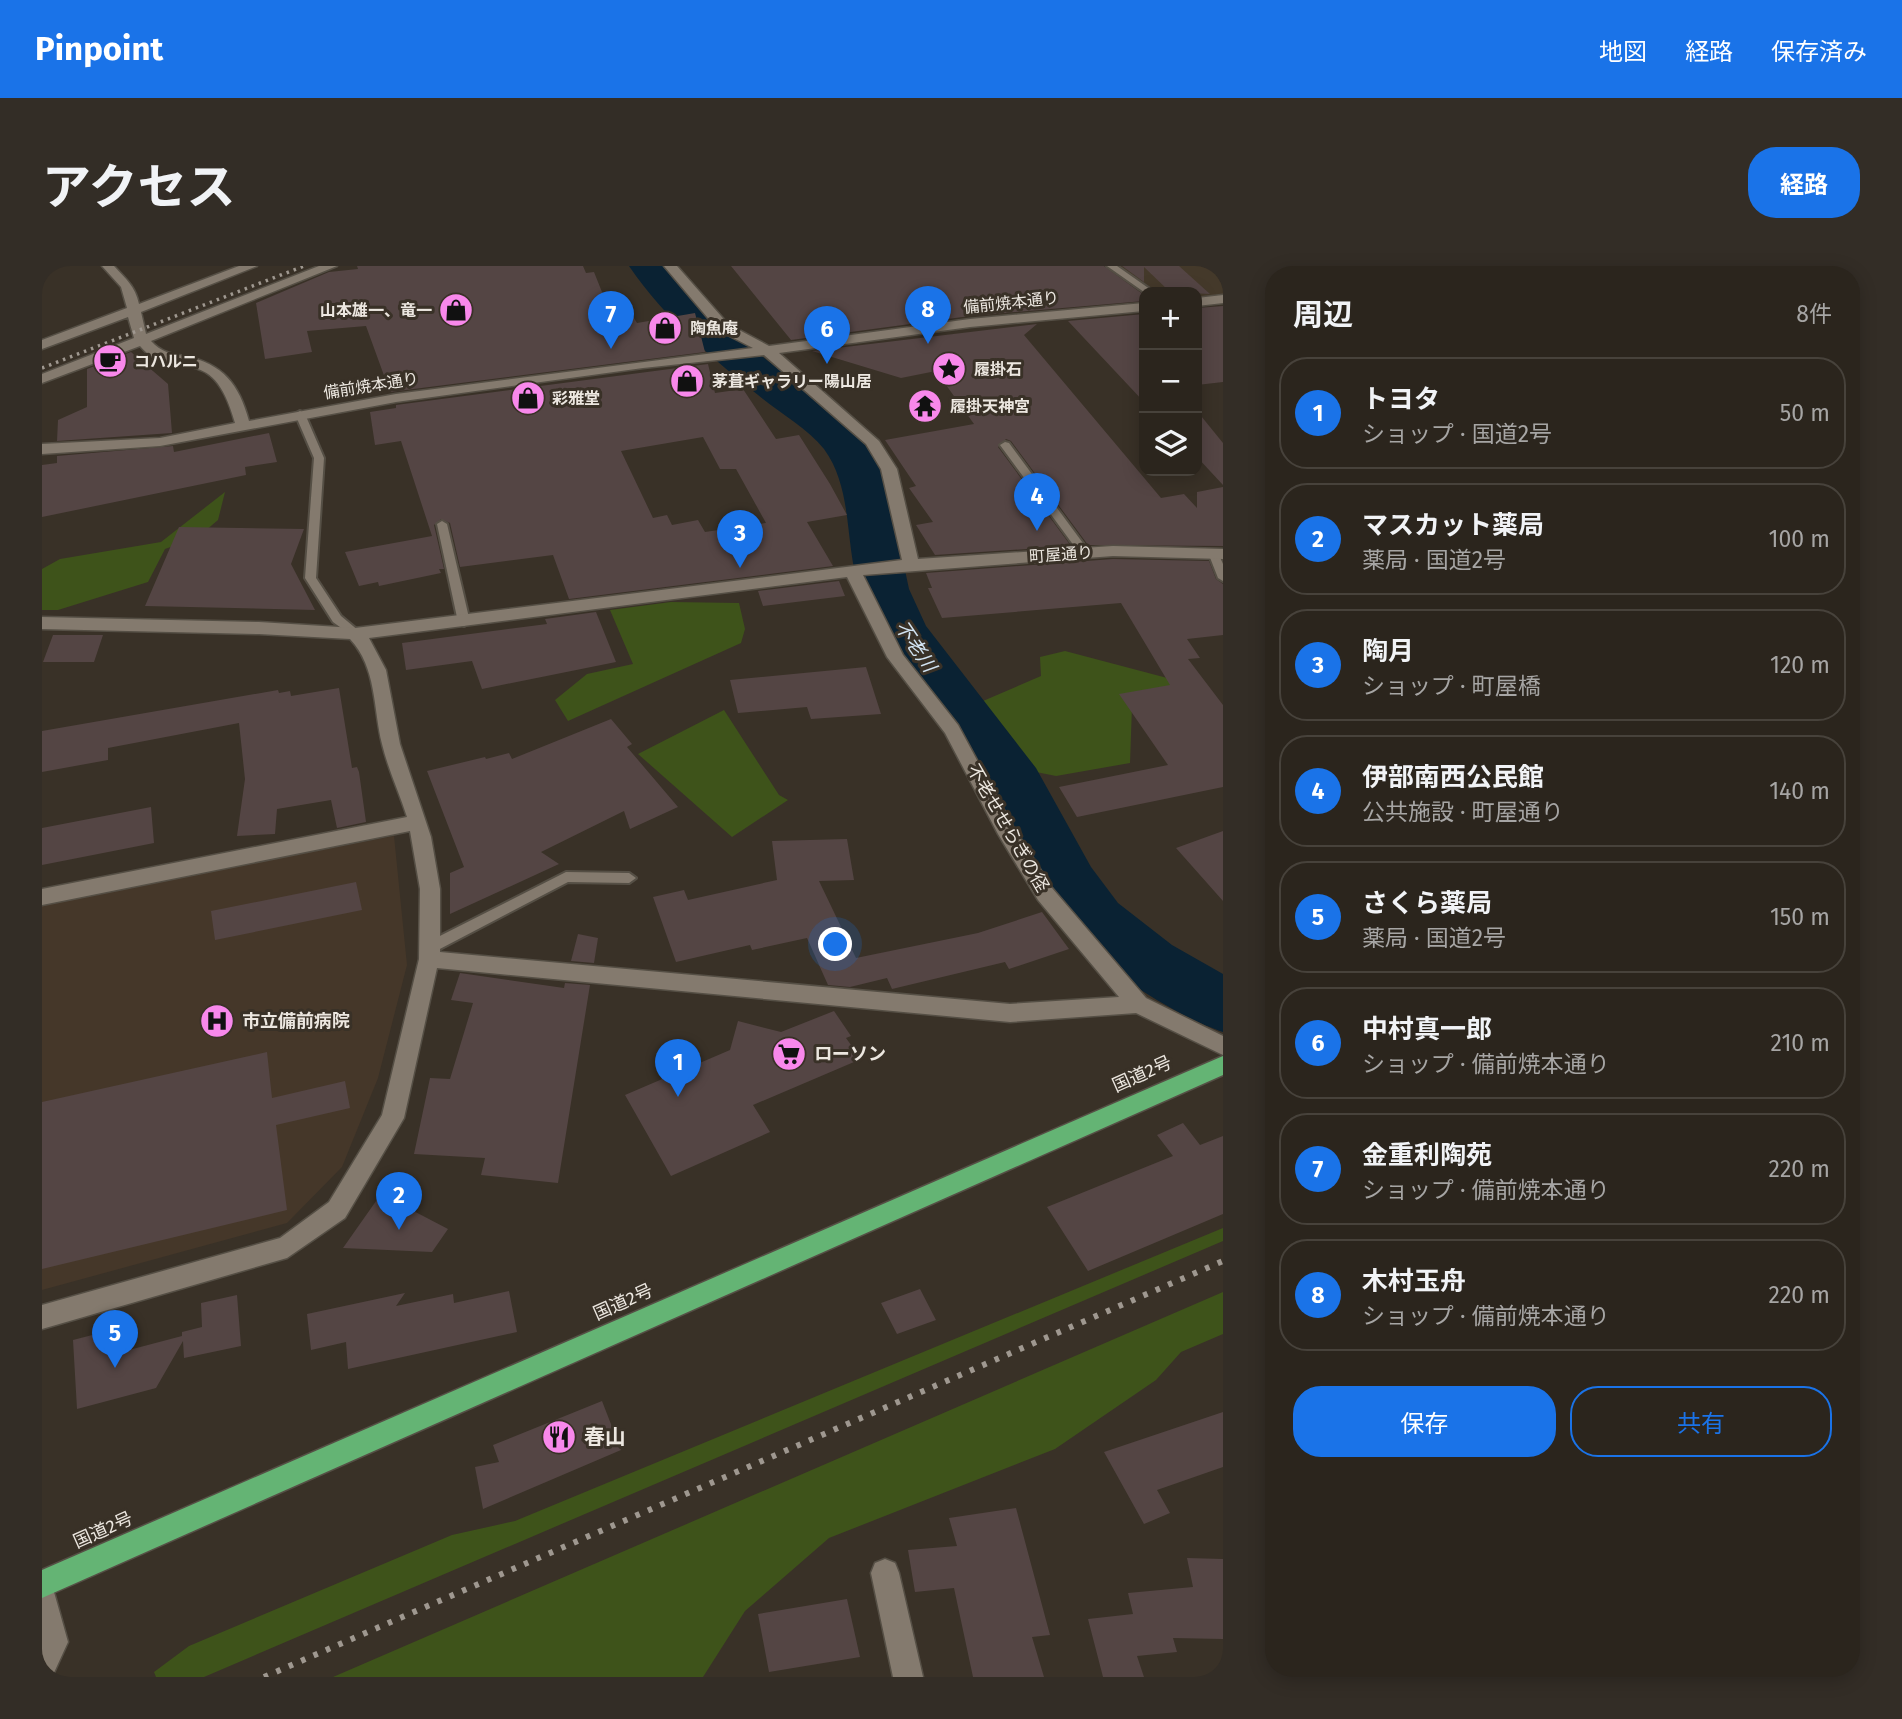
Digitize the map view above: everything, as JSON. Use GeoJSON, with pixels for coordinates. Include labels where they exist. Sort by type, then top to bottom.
{"type":"FeatureCollection","features":[{"type":"Feature","properties":{"kind":"highway","name":"国道2号"},"geometry":{"type":"LineString","coordinates":[[42,1584],[1223,1065]]}},
{"type":"Feature","properties":{"kind":"street"},"geometry":{"type":"LineString","coordinates":[[107,266],[129,290],[132,312],[143,340],[158,355],[192,362],[218,373],[229,384],[243,424]]}},
{"type":"Feature","properties":{"kind":"street"},"geometry":{"type":"LineString","coordinates":[[42,345],[251,266]]}},
{"type":"Feature","properties":{"kind":"street"},"geometry":{"type":"LineString","coordinates":[[42,379],[331,266]]}},
{"type":"Feature","properties":{"kind":"street"},"geometry":{"type":"LineString","coordinates":[[670,266],[723,327],[762,351],[858,426],[882,455],[889,470],[905,565]]}},
{"type":"Feature","properties":{"kind":"street"},"geometry":{"type":"LineString","coordinates":[[1202,301],[1223,299]]}},
{"type":"Feature","properties":{"kind":"street","name":"備前焼本通り"},"geometry":{"type":"LineString","coordinates":[[42,449],[139,444],[300,414],[629,366],[970,323],[1139,307]]}},
{"type":"Feature","properties":{"kind":"street","name":"町屋通り"},"geometry":{"type":"LineString","coordinates":[[42,623],[259,628],[355,634],[905,565],[1084,552],[1219,554]]}},
{"type":"Feature","properties":{"kind":"street","name":"不老せせらぎの径"},"geometry":{"type":"LineString","coordinates":[[852,570],[896,657],[952,730],[1005,829],[1045,894],[1138,1004],[1218,1043]]}},
{"type":"Feature","properties":{"kind":"street"},"geometry":{"type":"LineString","coordinates":[[42,1317],[287,1247],[337,1210],[393,1118],[430,953],[430,878],[418,822],[390,742],[374,655],[355,634]]}},
{"type":"Feature","properties":{"kind":"street"},"geometry":{"type":"LineString","coordinates":[[42,897],[418,822]]}},
{"type":"Feature","properties":{"kind":"street"},"geometry":{"type":"LineString","coordinates":[[430,953],[1010,1013],[1138,1004]]}},
{"type":"Feature","properties":{"kind":"street"},"geometry":{"type":"LineString","coordinates":[[885,1573],[908,1677]]}},
{"type":"Feature","properties":{"kind":"street"},"geometry":{"type":"LineString","coordinates":[[42,1595],[54,1642],[42,1667]]}},
{"type":"Feature","properties":{"kind":"lane"},"geometry":{"type":"LineString","coordinates":[[1111,266],[1142,287]]}},
{"type":"Feature","properties":{"kind":"lane"},"geometry":{"type":"LineString","coordinates":[[300,414],[319,458],[310,578],[337,619],[355,634]]}},
{"type":"Feature","properties":{"kind":"lane"},"geometry":{"type":"LineString","coordinates":[[1005,445],[1084,552]]}},
{"type":"Feature","properties":{"kind":"lane"},"geometry":{"type":"LineString","coordinates":[[442,524],[464,622]]}},
{"type":"Feature","properties":{"kind":"lane"},"geometry":{"type":"LineString","coordinates":[[1219,554],[1223,578]]}},
{"type":"Feature","properties":{"kind":"lane"},"geometry":{"type":"LineString","coordinates":[[430,953],[566,877],[629,878]]}},
{"type":"Feature","properties":{"kind":"shaded area"},"geometry":{"type":"Polygon","coordinates":[[[1119,266],[1223,266],[1223,294],[1202,296],[1202,287],[1150,287],[1119,266]]]}},
{"type":"Feature","properties":{"kind":"shaded area","name":"市立備前病院"},"geometry":{"type":"Polygon","coordinates":[[[394,836],[407,965],[378,1078],[342,1167],[287,1223],[42,1290],[42,904],[394,836]]]}},
{"type":"Feature","properties":{"kind":"green space"},"geometry":{"type":"Polygon","coordinates":[[[225,492],[218,520],[198,537],[165,549],[148,582],[58,610],[42,610],[42,569],[60,559],[161,542],[225,492]]]}},
{"type":"Feature","properties":{"kind":"green space"},"geometry":{"type":"Polygon","coordinates":[[[671,602],[739,603],[745,629],[741,643],[568,721],[555,700],[587,674],[633,664],[610,610],[671,602]]]}},
{"type":"Feature","properties":{"kind":"green space"},"geometry":{"type":"Polygon","coordinates":[[[1065,651],[1171,679],[1180,692],[1132,706],[1130,763],[1056,776],[1021,769],[976,704],[1041,676],[1040,657],[1065,651]]]}},
{"type":"Feature","properties":{"kind":"green space"},"geometry":{"type":"Polygon","coordinates":[[[724,710],[779,795],[788,800],[732,837],[638,754],[724,710]]]}},
{"type":"Feature","properties":{"kind":"green space"},"geometry":{"type":"Polygon","coordinates":[[[1223,1228],[1223,1241],[204,1677],[156,1677],[154,1672],[189,1646],[452,1535],[515,1521],[1223,1228]]]}},
{"type":"Feature","properties":{"kind":"green space"},"geometry":{"type":"Polygon","coordinates":[[[1223,1292],[1223,1334],[1181,1352],[1156,1380],[1055,1449],[829,1538],[745,1611],[703,1677],[333,1677],[1223,1292]]]}},
{"type":"Feature","properties":{"kind":"building"},"geometry":{"type":"Polygon","coordinates":[[[357,266],[583,266],[586,273],[594,272],[604,297],[610,297],[615,304],[624,302],[637,323],[695,313],[705,352],[390,392],[366,326],[307,331],[312,352],[265,359],[256,303],[329,272],[358,269],[357,266]]]}},
{"type":"Feature","properties":{"kind":"building"},"geometry":{"type":"Polygon","coordinates":[[[731,266],[1104,266],[1139,291],[1139,301],[970,316],[791,340],[731,266]]]}},
{"type":"Feature","properties":{"kind":"building"},"geometry":{"type":"Polygon","coordinates":[[[1122,266],[1179,266],[1210,294],[1202,294],[1202,287],[1165,287],[1144,267],[1144,282],[1122,266]]]}},
{"type":"Feature","properties":{"kind":"building"},"geometry":{"type":"Polygon","coordinates":[[[1223,306],[1223,382],[1202,384],[1202,308],[1223,306]]]}},
{"type":"Feature","properties":{"kind":"building"},"geometry":{"type":"Polygon","coordinates":[[[1139,314],[1139,397],[1068,321],[1139,314]]]}},
{"type":"Feature","properties":{"kind":"building"},"geometry":{"type":"Polygon","coordinates":[[[1037,324],[1024,335],[1139,472],[1139,476],[1143,476],[1161,498],[1184,494],[1197,508],[1197,492],[1223,487],[1223,546],[1088,545],[1011,441],[1006,439],[998,447],[1071,546],[935,555],[916,525],[933,522],[909,488],[916,486],[885,440],[974,424],[936,371],[901,378],[812,351],[1037,324]]]}},
{"type":"Feature","properties":{"kind":"building"},"geometry":{"type":"Polygon","coordinates":[[[131,352],[168,384],[172,433],[57,441],[58,420],[87,407],[87,369],[131,352]]]}},
{"type":"Feature","properties":{"kind":"building"},"geometry":{"type":"Polygon","coordinates":[[[708,364],[715,393],[743,389],[776,439],[799,435],[830,484],[847,515],[807,522],[833,566],[569,599],[553,555],[460,567],[450,523],[441,519],[434,525],[444,569],[439,569],[441,573],[379,586],[378,582],[359,586],[345,552],[432,536],[401,441],[375,445],[370,412],[396,408],[396,405],[708,364]],[[703,437],[621,451],[653,518],[667,515],[672,525],[698,520],[705,532],[766,523],[736,469],[720,469],[703,437]]]}},
{"type":"Feature","properties":{"kind":"building"},"geometry":{"type":"Polygon","coordinates":[[[1202,417],[1223,443],[1223,485],[1202,462],[1202,417]]]}},
{"type":"Feature","properties":{"kind":"building"},"geometry":{"type":"Polygon","coordinates":[[[269,433],[277,462],[245,467],[246,475],[42,517],[42,465],[57,463],[57,456],[173,446],[174,452],[269,433]]]}},
{"type":"Feature","properties":{"kind":"building"},"geometry":{"type":"Polygon","coordinates":[[[179,527],[304,529],[291,564],[315,610],[145,606],[179,527]]]}},
{"type":"Feature","properties":{"kind":"building"},"geometry":{"type":"Polygon","coordinates":[[[1113,559],[1209,561],[1216,579],[1223,584],[1223,635],[1187,639],[1200,658],[1188,659],[1223,705],[1223,787],[1077,817],[1059,787],[1168,765],[1119,694],[1170,685],[1121,603],[942,618],[928,588],[932,588],[926,573],[1113,559]]]}},
{"type":"Feature","properties":{"kind":"building"},"geometry":{"type":"Polygon","coordinates":[[[839,581],[845,596],[763,606],[758,591],[839,581]]]}},
{"type":"Feature","properties":{"kind":"building"},"geometry":{"type":"Polygon","coordinates":[[[596,612],[616,662],[482,689],[472,661],[406,670],[402,643],[547,624],[545,619],[596,612]]]}},
{"type":"Feature","properties":{"kind":"building"},"geometry":{"type":"Polygon","coordinates":[[[53,635],[103,635],[94,662],[43,662],[53,635]]]}},
{"type":"Feature","properties":{"kind":"building"},"geometry":{"type":"Polygon","coordinates":[[[866,667],[881,714],[811,719],[807,707],[738,713],[730,680],[866,667]]]}},
{"type":"Feature","properties":{"kind":"building"},"geometry":{"type":"Polygon","coordinates":[[[339,688],[352,768],[357,767],[359,772],[366,822],[337,828],[331,800],[277,809],[275,834],[237,836],[245,779],[239,723],[108,748],[108,760],[42,772],[42,731],[278,690],[279,693],[290,691],[291,696],[339,688]]]}},
{"type":"Feature","properties":{"kind":"building"},"geometry":{"type":"Polygon","coordinates":[[[611,719],[632,744],[627,747],[678,807],[630,829],[624,811],[541,852],[559,864],[450,914],[450,873],[464,867],[427,771],[509,753],[512,759],[611,719]]]}},
{"type":"Feature","properties":{"kind":"building"},"geometry":{"type":"Polygon","coordinates":[[[151,807],[154,843],[42,865],[42,828],[151,807]]]}},
{"type":"Feature","properties":{"kind":"building"},"geometry":{"type":"Polygon","coordinates":[[[1223,831],[1223,901],[1176,848],[1223,831]]]}},
{"type":"Feature","properties":{"kind":"building"},"geometry":{"type":"Polygon","coordinates":[[[847,839],[854,880],[819,881],[856,958],[978,933],[1042,912],[1069,949],[1009,969],[1005,962],[892,989],[887,978],[850,987],[828,985],[807,938],[752,950],[750,945],[676,962],[653,897],[684,890],[688,900],[777,880],[772,841],[847,839]]]}},
{"type":"Feature","properties":{"kind":"building"},"geometry":{"type":"Polygon","coordinates":[[[356,882],[362,910],[215,940],[211,911],[356,882]]]}},
{"type":"Feature","properties":{"kind":"building"},"geometry":{"type":"Polygon","coordinates":[[[578,934],[598,938],[594,963],[571,961],[578,934]]]}},
{"type":"Feature","properties":{"kind":"building"},"geometry":{"type":"Polygon","coordinates":[[[460,973],[564,988],[565,983],[590,985],[558,1183],[481,1175],[485,1158],[414,1154],[430,1078],[450,1079],[473,1003],[451,1000],[460,973]]]}},
{"type":"Feature","properties":{"kind":"building"},"geometry":{"type":"Polygon","coordinates":[[[834,1011],[851,1036],[846,1038],[861,1059],[753,1105],[770,1132],[671,1176],[625,1095],[730,1050],[738,1021],[781,1032],[834,1011]]]}},
{"type":"Feature","properties":{"kind":"building"},"geometry":{"type":"Polygon","coordinates":[[[267,1052],[272,1098],[345,1081],[350,1108],[276,1125],[287,1210],[42,1269],[42,1102],[267,1052]]]}},
{"type":"Feature","properties":{"kind":"building"},"geometry":{"type":"Polygon","coordinates":[[[1183,1123],[1200,1145],[1223,1136],[1223,1214],[1088,1271],[1047,1207],[1173,1156],[1157,1135],[1183,1123]]]}},
{"type":"Feature","properties":{"kind":"building"},"geometry":{"type":"Polygon","coordinates":[[[381,1194],[448,1229],[432,1252],[343,1248],[381,1194]]]}},
{"type":"Feature","properties":{"kind":"building"},"geometry":{"type":"Polygon","coordinates":[[[920,1289],[936,1320],[897,1334],[881,1303],[920,1289]]]}},
{"type":"Feature","properties":{"kind":"building"},"geometry":{"type":"Polygon","coordinates":[[[509,1291],[517,1332],[348,1369],[346,1342],[311,1350],[307,1314],[405,1293],[396,1306],[453,1294],[454,1303],[509,1291]]]}},
{"type":"Feature","properties":{"kind":"building"},"geometry":{"type":"Polygon","coordinates":[[[237,1295],[241,1346],[184,1358],[183,1341],[156,1388],[77,1409],[73,1340],[127,1326],[129,1350],[182,1336],[182,1332],[202,1327],[201,1303],[237,1295]]]}},
{"type":"Feature","properties":{"kind":"building"},"geometry":{"type":"Polygon","coordinates":[[[602,1401],[621,1450],[483,1509],[475,1467],[499,1462],[493,1445],[602,1401]]]}},
{"type":"Feature","properties":{"kind":"building"},"geometry":{"type":"Polygon","coordinates":[[[1223,1412],[1223,1467],[1157,1490],[1170,1513],[1144,1524],[1104,1452],[1223,1412]]]}},
{"type":"Feature","properties":{"kind":"building"},"geometry":{"type":"Polygon","coordinates":[[[1016,1508],[1050,1635],[1032,1637],[1044,1677],[973,1677],[954,1588],[915,1592],[908,1550],[957,1546],[949,1518],[1016,1508]]]}},
{"type":"Feature","properties":{"kind":"building"},"geometry":{"type":"Polygon","coordinates":[[[1187,1558],[1223,1559],[1223,1639],[1173,1638],[1177,1652],[1137,1656],[1144,1677],[1103,1677],[1088,1619],[1133,1614],[1128,1593],[1193,1587],[1187,1558]]]}},
{"type":"Feature","properties":{"kind":"building"},"geometry":{"type":"Polygon","coordinates":[[[847,1599],[860,1657],[769,1672],[758,1614],[847,1599]]]}},
{"type":"Feature","properties":{"kind":"waterway","name":"不老川"},"geometry":{"type":"LineString","coordinates":[[648,266],[680,307],[706,333],[841,440],[862,476],[884,589],[903,632],[1016,782],[1070,883],[1096,920],[1150,963],[1223,1006]]}},
{"type":"Feature","properties":{"kind":"railway"},"geometry":{"type":"LineString","coordinates":[[42,368],[304,266]]}},
{"type":"Feature","properties":{"kind":"railway"},"geometry":{"type":"LineString","coordinates":[[264,1677],[1223,1261]]}},
{"type":"Feature","properties":{"kind":"place","name":"山本雄一、竜一"},"geometry":{"type":"Point","coordinates":[456,310]}},
{"type":"Feature","properties":{"kind":"place","name":"陶魚庵"},"geometry":{"type":"Point","coordinates":[665,328]}},
{"type":"Feature","properties":{"kind":"place","name":"木村玉舟"},"geometry":{"type":"Point","coordinates":[928,344]}},
{"type":"Feature","properties":{"kind":"place","name":"金重利陶苑"},"geometry":{"type":"Point","coordinates":[611,349]}},
{"type":"Feature","properties":{"kind":"place","name":"コハルニ"},"geometry":{"type":"Point","coordinates":[110,361]}},
{"type":"Feature","properties":{"kind":"place","name":"中村真一郎"},"geometry":{"type":"Point","coordinates":[827,364]}},
{"type":"Feature","properties":{"kind":"place","name":"履掛石"},"geometry":{"type":"Point","coordinates":[949,369]}},
{"type":"Feature","properties":{"kind":"place","name":"茅葺ギャラリー陽山居"},"geometry":{"type":"Point","coordinates":[687,381]}},
{"type":"Feature","properties":{"kind":"place","name":"彩雅堂"},"geometry":{"type":"Point","coordinates":[528,398]}},
{"type":"Feature","properties":{"kind":"place","name":"履掛天神宮"},"geometry":{"type":"Point","coordinates":[925,406]}},
{"type":"Feature","properties":{"kind":"place","name":"伊部南西公民館"},"geometry":{"type":"Point","coordinates":[1037,531]}},
{"type":"Feature","properties":{"kind":"place","name":"陶月"},"geometry":{"type":"Point","coordinates":[740,568]}},
{"type":"Feature","properties":{"kind":"place","name":"市立備前病院"},"geometry":{"type":"Point","coordinates":[217,1021]}},
{"type":"Feature","properties":{"kind":"place","name":"ローソン"},"geometry":{"type":"Point","coordinates":[789,1054]}},
{"type":"Feature","properties":{"kind":"place","name":"トヨタ"},"geometry":{"type":"Point","coordinates":[678,1097]}},
{"type":"Feature","properties":{"kind":"place","name":"マスカット薬局"},"geometry":{"type":"Point","coordinates":[399,1230]}},
{"type":"Feature","properties":{"kind":"place","name":"さくら薬局"},"geometry":{"type":"Point","coordinates":[115,1368]}},
{"type":"Feature","properties":{"kind":"place","name":"春山"},"geometry":{"type":"Point","coordinates":[559,1437]}}]}
